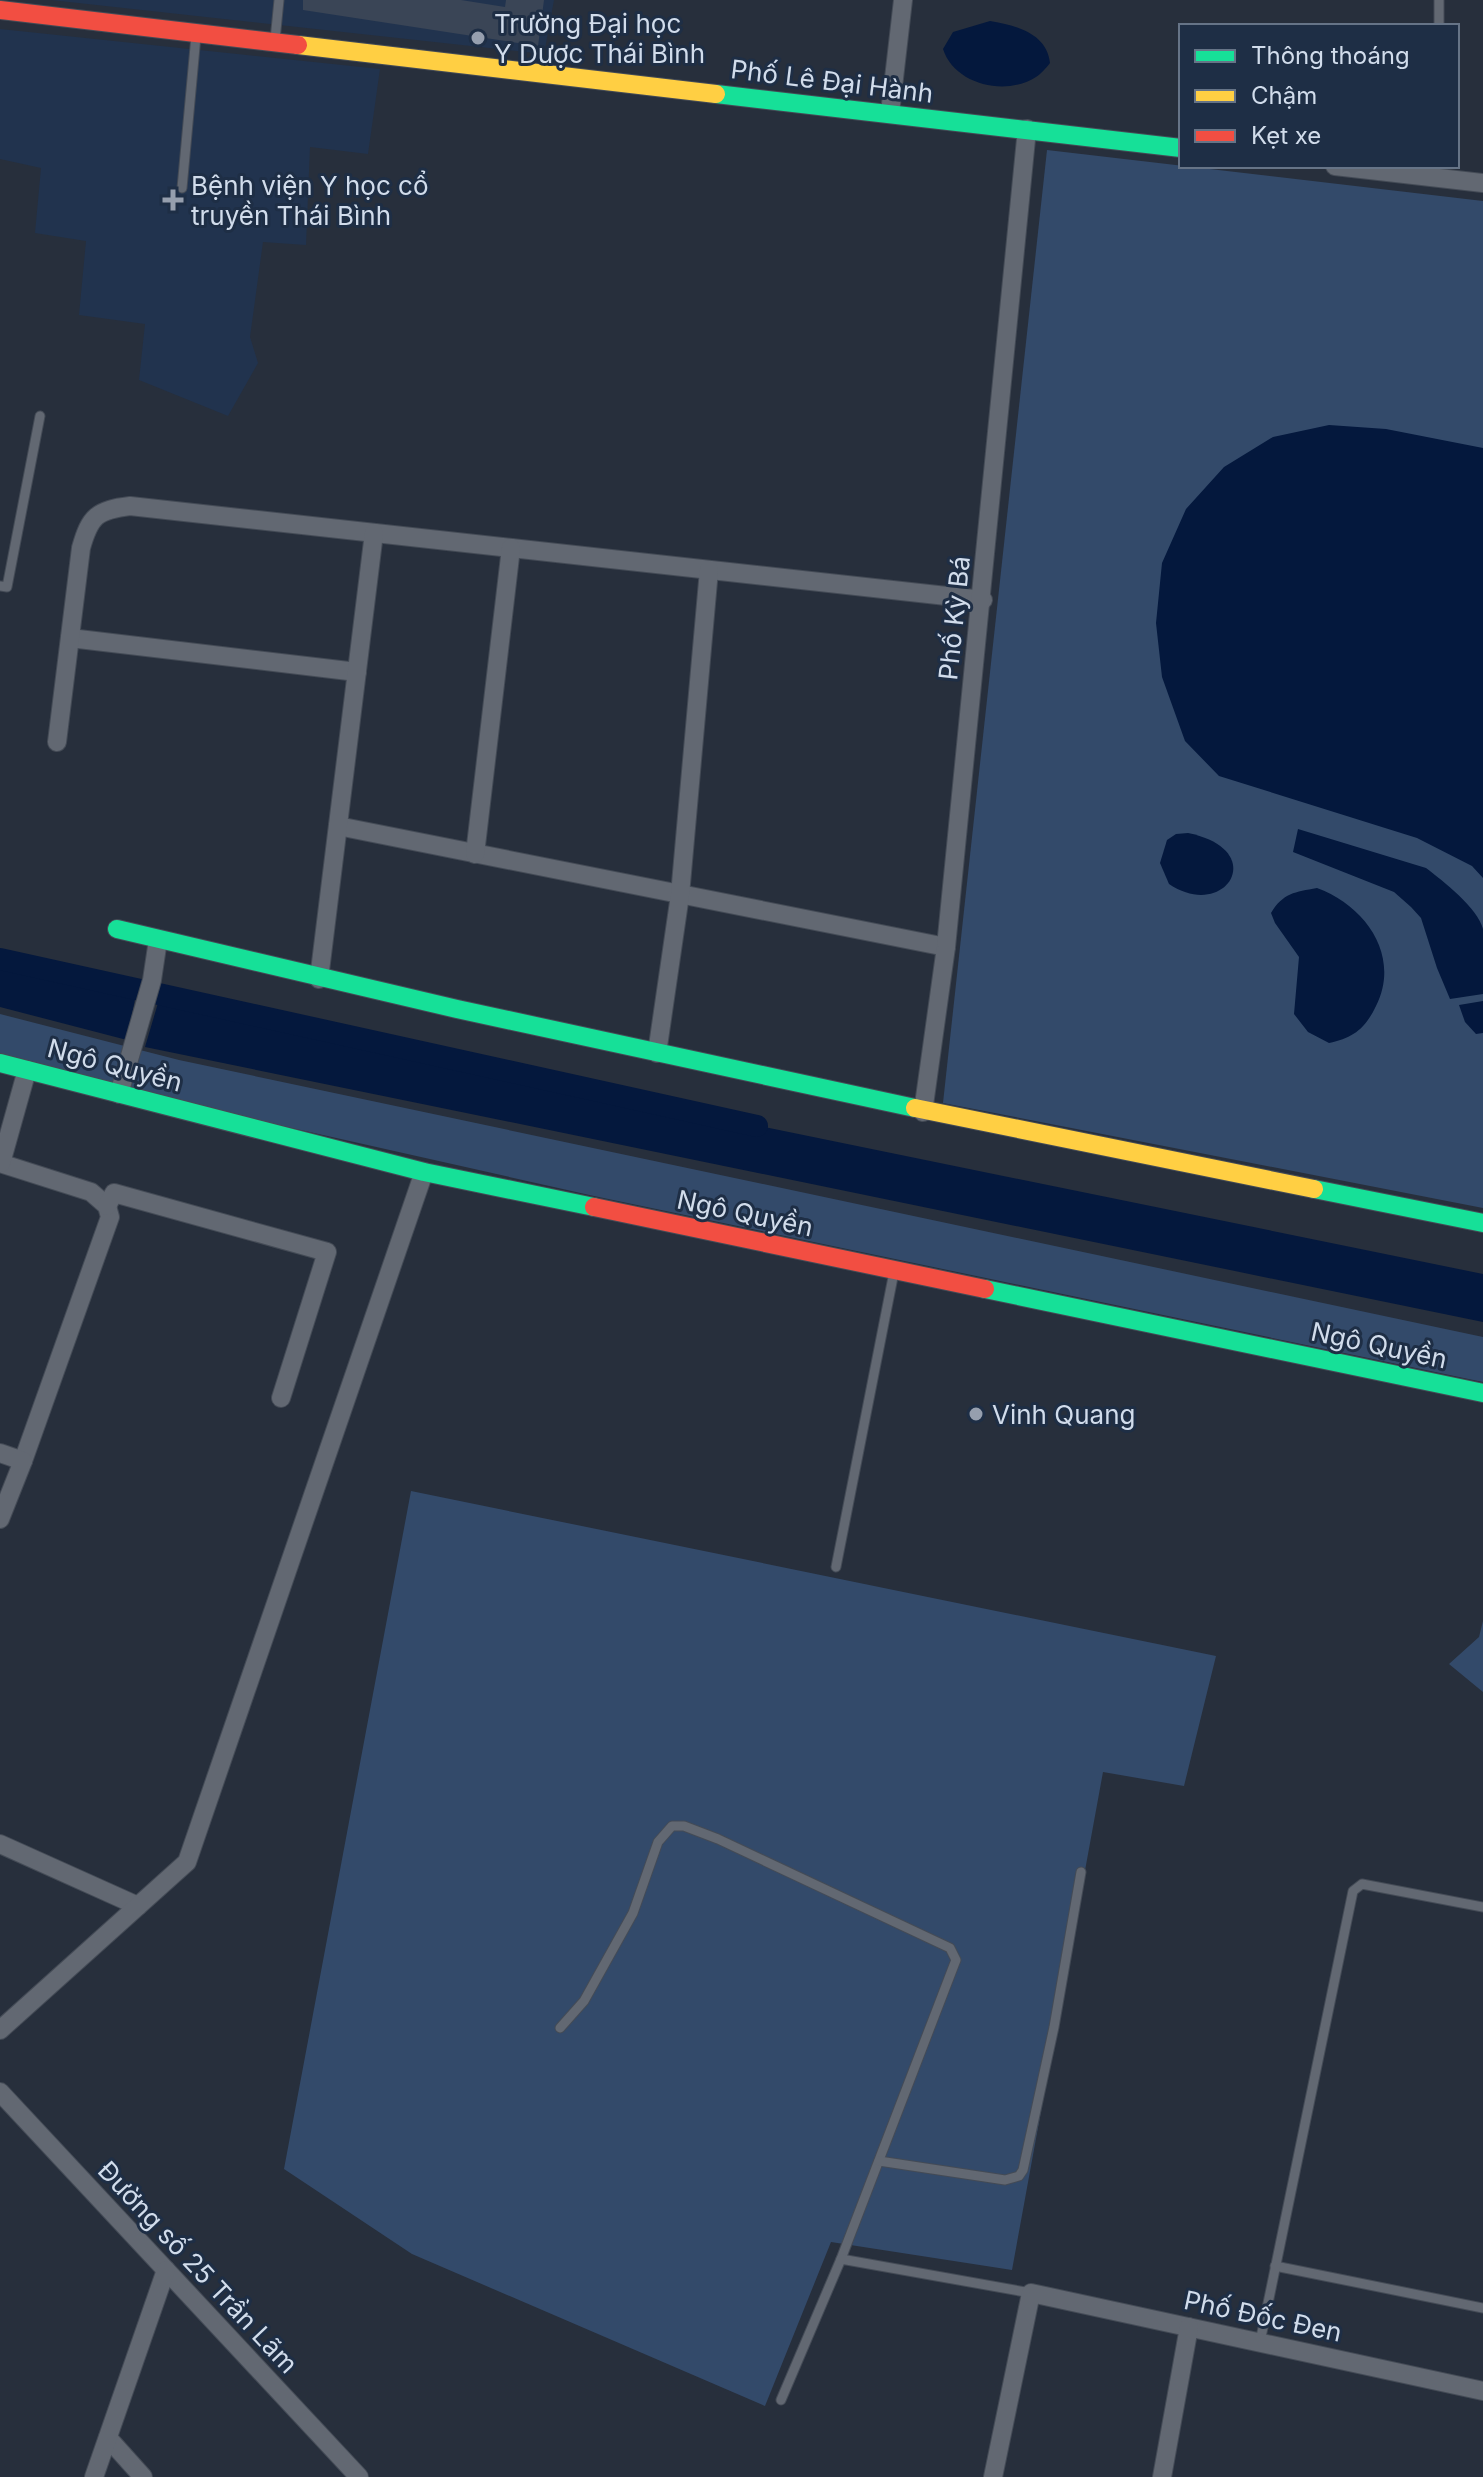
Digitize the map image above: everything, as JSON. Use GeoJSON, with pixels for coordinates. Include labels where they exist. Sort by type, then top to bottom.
{"type":"FeatureCollection","features":[{"type":"Feature","properties":{"kind":"street"},"geometry":{"type":"LineString","coordinates":[[890,113],[903,0]]}},
{"type":"Feature","properties":{"kind":"street","name":"Phố Lê Đại Hành"},"geometry":{"type":"LineString","coordinates":[[0,10],[1179,148]]}},
{"type":"Feature","properties":{"kind":"street","name":"Phố Kỳ Bá"},"geometry":{"type":"LineString","coordinates":[[923,1112],[946,947],[983,600],[1027,129]]}},
{"type":"Feature","properties":{"kind":"street"},"geometry":{"type":"LineString","coordinates":[[1371,168],[1425,171],[1483,183]]}},
{"type":"Feature","properties":{"kind":"street"},"geometry":{"type":"LineString","coordinates":[[57,742],[81,548],[87,526],[96,514],[112,508],[130,506],[983,600]]}},
{"type":"Feature","properties":{"kind":"street"},"geometry":{"type":"LineString","coordinates":[[319,979],[374,533]]}},
{"type":"Feature","properties":{"kind":"street"},"geometry":{"type":"LineString","coordinates":[[475,854],[511,548]]}},
{"type":"Feature","properties":{"kind":"street"},"geometry":{"type":"LineString","coordinates":[[657,1053],[680,895],[709,570]]}},
{"type":"Feature","properties":{"kind":"street"},"geometry":{"type":"LineString","coordinates":[[70,638],[357,672]]}},
{"type":"Feature","properties":{"kind":"street"},"geometry":{"type":"LineString","coordinates":[[338,826],[946,947]]}},
{"type":"Feature","properties":{"kind":"street"},"geometry":{"type":"LineString","coordinates":[[117,929],[319,979],[923,1112],[1483,1223]]}},
{"type":"Feature","properties":{"kind":"street"},"geometry":{"type":"LineString","coordinates":[[119,1094],[152,980],[158,940]]}},
{"type":"Feature","properties":{"kind":"street","name":"Ngô Quyền"},"geometry":{"type":"LineString","coordinates":[[0,1063],[424,1172],[1483,1393]]}},
{"type":"Feature","properties":{"kind":"street"},"geometry":{"type":"LineString","coordinates":[[0,1519],[110,1217],[107,1206],[91,1192],[0,1163],[27,1070]]}},
{"type":"Feature","properties":{"kind":"street"},"geometry":{"type":"LineString","coordinates":[[0,2030],[187,1862],[424,1172]]}},
{"type":"Feature","properties":{"kind":"street"},"geometry":{"type":"LineString","coordinates":[[107,1206],[114,1193],[327,1252],[281,1398]]}},
{"type":"Feature","properties":{"kind":"street"},"geometry":{"type":"LineString","coordinates":[[0,1453],[23,1461]]}},
{"type":"Feature","properties":{"kind":"street"},"geometry":{"type":"LineString","coordinates":[[0,1844],[138,1906]]}},
{"type":"Feature","properties":{"kind":"street","name":"Đường số 25 Trần Lãm"},"geometry":{"type":"LineString","coordinates":[[0,2092],[359,2477]]}},
{"type":"Feature","properties":{"kind":"street"},"geometry":{"type":"LineString","coordinates":[[94,2477],[166,2270]]}},
{"type":"Feature","properties":{"kind":"street"},"geometry":{"type":"LineString","coordinates":[[993,2477],[1031,2293]]}},
{"type":"Feature","properties":{"kind":"street","name":"Phố Đốc Đen"},"geometry":{"type":"LineString","coordinates":[[1031,2293],[1483,2391]]}},
{"type":"Feature","properties":{"kind":"street"},"geometry":{"type":"LineString","coordinates":[[1162,2477],[1189,2327]]}},
{"type":"Feature","properties":{"kind":"street"},"geometry":{"type":"LineString","coordinates":[[108,2438],[143,2477]]}},
{"type":"Feature","properties":{"kind":"lane"},"geometry":{"type":"LineString","coordinates":[[275,42],[279,0]]}},
{"type":"Feature","properties":{"kind":"lane"},"geometry":{"type":"LineString","coordinates":[[1439,0],[1439,24]]}},
{"type":"Feature","properties":{"kind":"lane"},"geometry":{"type":"LineString","coordinates":[[182,188],[196,33]]}},
{"type":"Feature","properties":{"kind":"lane"},"geometry":{"type":"LineString","coordinates":[[0,586],[7,587],[40,416]]}},
{"type":"Feature","properties":{"kind":"lane"},"geometry":{"type":"LineString","coordinates":[[836,1567],[894,1270]]}},
{"type":"Feature","properties":{"kind":"lane"},"geometry":{"type":"LineString","coordinates":[[560,2028],[584,2001],[633,1913],[658,1842],[672,1826],[684,1826],[718,1839],[920,1935],[945,1943],[954,1955],[954,1965],[841,2259],[781,2400]]}},
{"type":"Feature","properties":{"kind":"lane"},"geometry":{"type":"LineString","coordinates":[[879,2161],[1011,2180],[1019,2176],[1023,2170],[1054,2027],[1081,1872]]}},
{"type":"Feature","properties":{"kind":"lane"},"geometry":{"type":"LineString","coordinates":[[1260,2342],[1353,1891],[1362,1884],[1483,1907]]}},
{"type":"Feature","properties":{"kind":"lane"},"geometry":{"type":"LineString","coordinates":[[841,2259],[1031,2293]]}},
{"type":"Feature","properties":{"kind":"lane"},"geometry":{"type":"LineString","coordinates":[[1275,2266],[1483,2308]]}},
{"type":"Feature","properties":{"kind":"shaded area","name":"Trường Đại học Y Dược Thái Bình"},"geometry":{"type":"Polygon","coordinates":[[[51,0],[554,0],[544,54],[51,0]]]}},
{"type":"Feature","properties":{"kind":"shaded area"},"geometry":{"type":"Polygon","coordinates":[[[990,21],[1019,28],[1043,44],[1050,63],[1042,73],[1024,83],[996,86],[969,79],[958,71],[943,49],[953,32],[990,21]]]}},
{"type":"Feature","properties":{"kind":"shaded area","name":"Bệnh viện Y học cổ truyền Thái Bình"},"geometry":{"type":"Polygon","coordinates":[[[0,29],[380,69],[368,154],[310,147],[306,245],[263,242],[250,337],[258,363],[228,416],[139,380],[145,324],[79,315],[86,241],[35,233],[41,168],[0,159],[0,29]]]}},
{"type":"Feature","properties":{"kind":"shaded area"},"geometry":{"type":"Polygon","coordinates":[[[1047,150],[1179,165],[1179,168],[1483,201],[1483,1208],[943,1103],[1047,150]]]}},
{"type":"Feature","properties":{"kind":"shaded area"},"geometry":{"type":"Polygon","coordinates":[[[1329,425],[1386,429],[1483,448],[1483,878],[1472,866],[1417,838],[1219,776],[1185,741],[1162,677],[1156,623],[1162,563],[1186,509],[1224,467],[1273,437],[1329,425]]]}},
{"type":"Feature","properties":{"kind":"shaded area"},"geometry":{"type":"Polygon","coordinates":[[[1298,829],[1426,868],[1450,887],[1474,912],[1483,929],[1483,994],[1450,999],[1421,918],[1394,892],[1293,852],[1298,829]]]}},
{"type":"Feature","properties":{"kind":"shaded area"},"geometry":{"type":"Polygon","coordinates":[[[1188,833],[1213,842],[1228,853],[1233,867],[1231,879],[1222,889],[1207,894],[1189,893],[1169,884],[1160,863],[1167,840],[1176,834],[1188,833]]]}},
{"type":"Feature","properties":{"kind":"shaded area"},"geometry":{"type":"Polygon","coordinates":[[[1317,888],[1335,896],[1364,920],[1381,951],[1384,969],[1383,987],[1367,1021],[1352,1035],[1329,1043],[1308,1032],[1294,1014],[1299,957],[1271,913],[1290,894],[1317,888]]]}},
{"type":"Feature","properties":{"kind":"shaded area"},"geometry":{"type":"Polygon","coordinates":[[[0,959],[137,989],[127,1040],[0,1007],[0,959]]]}},
{"type":"Feature","properties":{"kind":"shaded area"},"geometry":{"type":"Polygon","coordinates":[[[1483,1001],[1483,1033],[1476,1034],[1465,1022],[1459,1005],[1483,1001]]]}},
{"type":"Feature","properties":{"kind":"shaded area"},"geometry":{"type":"Polygon","coordinates":[[[158,1003],[1483,1274],[1483,1322],[145,1047],[158,1003]]]}},
{"type":"Feature","properties":{"kind":"shaded area"},"geometry":{"type":"Polygon","coordinates":[[[0,1014],[179,1060],[1483,1337],[1483,1382],[594,1196],[274,1124],[0,1054],[0,1014]]]}},
{"type":"Feature","properties":{"kind":"shaded area"},"geometry":{"type":"Polygon","coordinates":[[[411,1491],[1216,1656],[1184,1786],[1103,1772],[1012,2270],[831,2242],[765,2406],[412,2254],[284,2169],[411,1491]]]}},
{"type":"Feature","properties":{"kind":"shaded area"},"geometry":{"type":"Polygon","coordinates":[[[1483,1621],[1483,1692],[1449,1664],[1479,1637],[1483,1621]]]}},
{"type":"Feature","properties":{"kind":"building"},"geometry":{"type":"Polygon","coordinates":[[[303,0],[461,0],[505,7],[506,0],[544,0],[538,46],[303,10],[303,0]]]}},
{"type":"Feature","properties":{"kind":"waterway"},"geometry":{"type":"LineString","coordinates":[[0,959],[757,1126]]}},
{"type":"Feature","properties":{"kind":"traffic: fast"},"geometry":{"type":"LineString","coordinates":[[716,94],[1179,148]]}},
{"type":"Feature","properties":{"kind":"traffic: fast"},"geometry":{"type":"LineString","coordinates":[[117,929],[457,1009],[915,1108]]}},
{"type":"Feature","properties":{"kind":"traffic: fast"},"geometry":{"type":"LineString","coordinates":[[0,1063],[424,1172],[594,1207]]}},
{"type":"Feature","properties":{"kind":"traffic: fast"},"geometry":{"type":"LineString","coordinates":[[1314,1189],[1483,1223]]}},
{"type":"Feature","properties":{"kind":"traffic: fast"},"geometry":{"type":"LineString","coordinates":[[985,1289],[1483,1393]]}},
{"type":"Feature","properties":{"kind":"traffic: slow"},"geometry":{"type":"LineString","coordinates":[[298,45],[716,94]]}},
{"type":"Feature","properties":{"kind":"traffic: slow"},"geometry":{"type":"LineString","coordinates":[[915,1108],[1314,1189]]}},
{"type":"Feature","properties":{"kind":"traffic: jam"},"geometry":{"type":"LineString","coordinates":[[0,10],[298,45]]}},
{"type":"Feature","properties":{"kind":"traffic: jam"},"geometry":{"type":"LineString","coordinates":[[594,1207],[985,1289]]}},
{"type":"Feature","properties":{"kind":"place","name":"Trường Đại học Y Dược Thái Bình"},"geometry":{"type":"Point","coordinates":[478,38]}},
{"type":"Feature","properties":{"kind":"place","name":"Bệnh viện Y học cổ truyền Thái Bình"},"geometry":{"type":"Point","coordinates":[173,200]}},
{"type":"Feature","properties":{"kind":"place","name":"Vinh Quang"},"geometry":{"type":"Point","coordinates":[976,1414]}}]}
